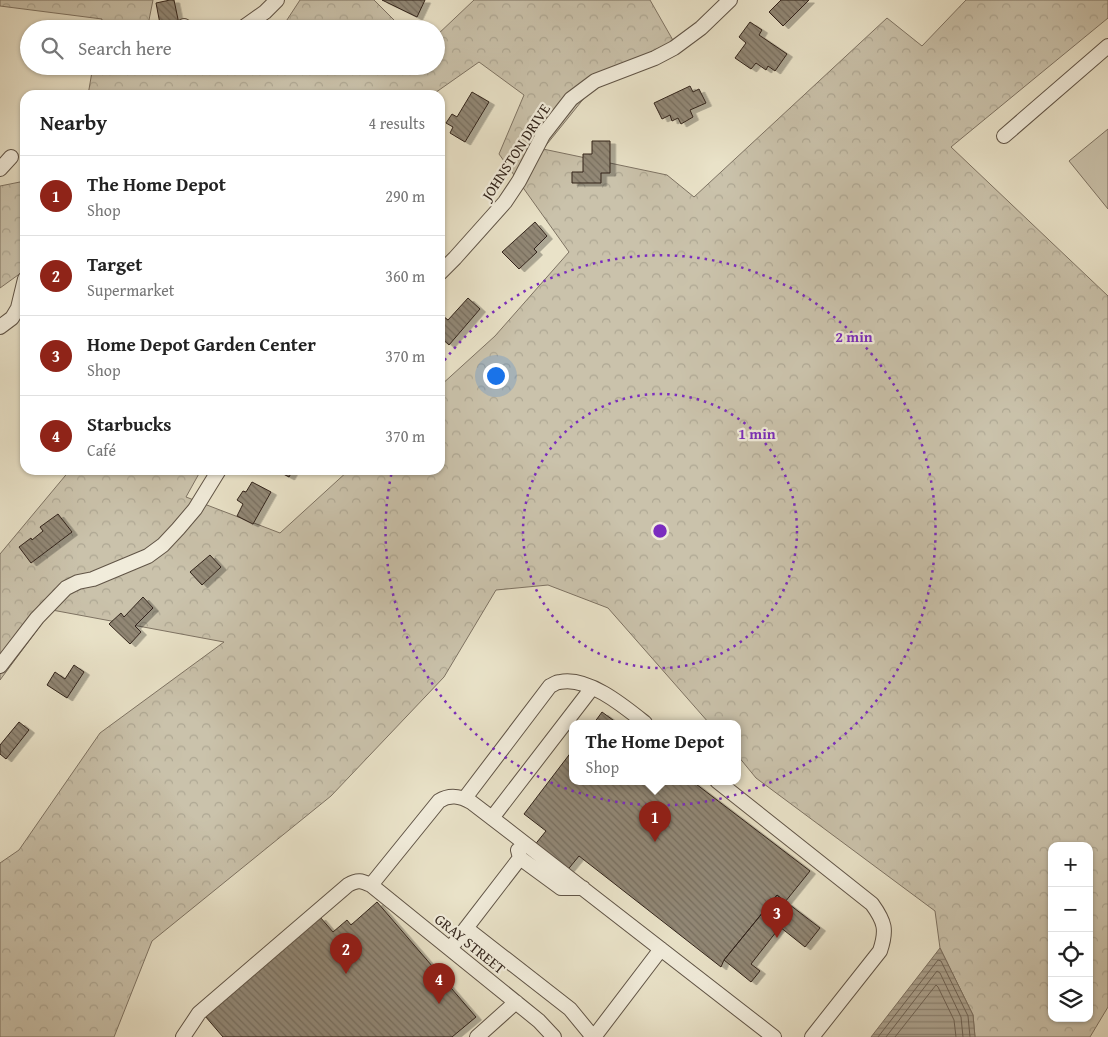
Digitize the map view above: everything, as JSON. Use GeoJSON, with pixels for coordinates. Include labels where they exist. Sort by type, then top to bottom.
{"type":"FeatureCollection","features":[{"type":"Feature","properties":{"kind":"street"},"geometry":{"type":"LineString","coordinates":[[253,20],[277,0]]}},
{"type":"Feature","properties":{"kind":"street","name":"JOHNSTON DRIVE"},"geometry":{"type":"LineString","coordinates":[[445,268],[505,202],[519,181],[543,135],[570,99],[595,81],[655,58],[674,48],[701,28],[730,0]]}},
{"type":"Feature","properties":{"kind":"street"},"geometry":{"type":"LineString","coordinates":[[1004,136],[1108,46]]}},
{"type":"Feature","properties":{"kind":"street"},"geometry":{"type":"LineString","coordinates":[[0,168],[11,157]]}},
{"type":"Feature","properties":{"kind":"street"},"geometry":{"type":"LineString","coordinates":[[0,327],[12,318],[18,308],[20,299]]}},
{"type":"Feature","properties":{"kind":"street"},"geometry":{"type":"LineString","coordinates":[[0,666],[37,618],[66,588],[148,556],[163,545],[195,509],[216,475]]}},
{"type":"Feature","properties":{"kind":"street"},"geometry":{"type":"LineString","coordinates":[[464,798],[550,686],[558,682],[579,682],[617,701],[641,720]]}},
{"type":"Feature","properties":{"kind":"street"},"geometry":{"type":"LineString","coordinates":[[492,818],[592,688]]}},
{"type":"Feature","properties":{"kind":"street"},"geometry":{"type":"LineString","coordinates":[[722,785],[872,904],[883,924],[884,937],[880,951],[812,1037]]}},
{"type":"Feature","properties":{"kind":"street"},"geometry":{"type":"LineString","coordinates":[[183,1037],[199,1013],[348,885],[355,881],[367,883],[439,802],[450,796],[464,798],[471,802],[774,1037]]}},
{"type":"Feature","properties":{"kind":"street"},"geometry":{"type":"LineString","coordinates":[[514,835],[520,858],[560,888],[583,888]]}},
{"type":"Feature","properties":{"kind":"street"},"geometry":{"type":"LineString","coordinates":[[450,949],[520,858]]}},
{"type":"Feature","properties":{"kind":"street","name":"GRAY STREET"},"geometry":{"type":"LineString","coordinates":[[367,883],[540,1021],[554,1037]]}},
{"type":"Feature","properties":{"kind":"street"},"geometry":{"type":"LineString","coordinates":[[466,928],[570,1010],[594,1037],[661,949]]}},
{"type":"Feature","properties":{"kind":"street"},"geometry":{"type":"LineString","coordinates":[[477,1037],[516,1002]]}},
{"type":"Feature","properties":{"kind":"green space"},"geometry":{"type":"Polygon","coordinates":[[[0,0],[153,0],[149,20],[102,20],[0,6],[0,0]]]}},
{"type":"Feature","properties":{"kind":"green space"},"geometry":{"type":"Polygon","coordinates":[[[300,0],[374,0],[394,20],[287,20],[300,0]]]}},
{"type":"Feature","properties":{"kind":"green space"},"geometry":{"type":"Polygon","coordinates":[[[474,0],[650,0],[678,49],[589,92],[543,149],[667,175],[694,197],[887,18],[922,46],[966,0],[1108,0],[1108,18],[951,147],[1108,296],[1108,1007],[1090,1037],[975,1037],[973,1015],[940,948],[935,911],[756,778],[741,760],[741,720],[706,720],[608,608],[548,585],[496,590],[444,677],[331,796],[152,941],[114,1037],[0,1037],[0,863],[19,850],[100,733],[224,642],[52,610],[0,680],[0,554],[66,475],[198,475],[186,497],[280,533],[344,475],[445,475],[445,381],[495,336],[569,252],[499,154],[524,95],[479,62],[439,90],[89,90],[91,75],[445,75],[445,27],[474,0]]]}},
{"type":"Feature","properties":{"kind":"green space"},"geometry":{"type":"Polygon","coordinates":[[[1108,129],[1108,209],[1069,161],[1108,129]]]}},
{"type":"Feature","properties":{"kind":"green space"},"geometry":{"type":"Polygon","coordinates":[[[20,182],[20,274],[0,288],[0,186],[20,182]]]}},
{"type":"Feature","properties":{"kind":"water"},"geometry":{"type":"Polygon","coordinates":[[[940,948],[973,1015],[975,1037],[871,1037],[940,948]]]}},
{"type":"Feature","properties":{"kind":"building"},"geometry":{"type":"Polygon","coordinates":[[[174,0],[178,20],[159,20],[156,3],[174,0]]]}},
{"type":"Feature","properties":{"kind":"building"},"geometry":{"type":"Polygon","coordinates":[[[382,0],[425,0],[417,17],[382,0]]]}},
{"type":"Feature","properties":{"kind":"building"},"geometry":{"type":"Polygon","coordinates":[[[781,0],[809,0],[783,26],[769,12],[781,0]]]}},
{"type":"Feature","properties":{"kind":"building"},"geometry":{"type":"Polygon","coordinates":[[[750,22],[762,30],[759,35],[787,54],[775,71],[768,66],[766,70],[756,63],[751,69],[735,58],[746,43],[739,37],[750,22]]]}},
{"type":"Feature","properties":{"kind":"building"},"geometry":{"type":"Polygon","coordinates":[[[690,86],[693,92],[699,89],[706,103],[690,110],[693,117],[681,124],[678,118],[672,121],[670,115],[662,119],[654,103],[690,86]]]}},
{"type":"Feature","properties":{"kind":"building"},"geometry":{"type":"Polygon","coordinates":[[[472,92],[489,102],[465,142],[450,133],[453,127],[446,123],[452,114],[457,117],[472,92]]]}},
{"type":"Feature","properties":{"kind":"building"},"geometry":{"type":"Polygon","coordinates":[[[592,141],[610,141],[610,173],[601,173],[601,183],[572,183],[572,172],[583,172],[583,154],[592,154],[592,141]]]}},
{"type":"Feature","properties":{"kind":"building"},"geometry":{"type":"Polygon","coordinates":[[[535,222],[547,236],[534,249],[537,252],[519,269],[502,252],[535,222]]]}},
{"type":"Feature","properties":{"kind":"building"},"geometry":{"type":"Polygon","coordinates":[[[468,298],[480,309],[449,345],[445,341],[445,318],[448,320],[468,298]]]}},
{"type":"Feature","properties":{"kind":"building"},"geometry":{"type":"Polygon","coordinates":[[[252,482],[271,492],[253,524],[237,516],[243,504],[237,500],[243,491],[246,492],[252,482]]]}},
{"type":"Feature","properties":{"kind":"building"},"geometry":{"type":"Polygon","coordinates":[[[58,514],[72,532],[31,563],[19,547],[43,531],[40,527],[58,514]]]}},
{"type":"Feature","properties":{"kind":"building"},"geometry":{"type":"Polygon","coordinates":[[[210,555],[221,567],[202,585],[190,572],[210,555]]]}},
{"type":"Feature","properties":{"kind":"building"},"geometry":{"type":"Polygon","coordinates":[[[143,597],[153,608],[135,626],[141,632],[130,644],[109,624],[121,613],[124,617],[143,597]]]}},
{"type":"Feature","properties":{"kind":"building"},"geometry":{"type":"Polygon","coordinates":[[[74,665],[84,672],[67,698],[47,685],[55,672],[65,679],[74,665]]]}},
{"type":"Feature","properties":{"kind":"building"},"geometry":{"type":"Polygon","coordinates":[[[602,712],[613,720],[596,720],[602,712]]]}},
{"type":"Feature","properties":{"kind":"building"},"geometry":{"type":"Polygon","coordinates":[[[19,722],[29,730],[6,759],[0,754],[0,745],[19,722]]]}},
{"type":"Feature","properties":{"kind":"building"},"geometry":{"type":"Polygon","coordinates":[[[569,755],[569,785],[697,785],[810,871],[785,902],[777,895],[724,960],[721,967],[579,856],[561,878],[529,852],[546,831],[524,814],[569,755]]]}},
{"type":"Feature","properties":{"kind":"building"},"geometry":{"type":"Polygon","coordinates":[[[777,895],[820,928],[805,947],[780,927],[751,964],[760,971],[751,982],[724,960],[777,895]]]}},
{"type":"Feature","properties":{"kind":"building"},"geometry":{"type":"Polygon","coordinates":[[[377,902],[476,1017],[452,1037],[223,1037],[205,1016],[320,917],[333,932],[347,920],[351,925],[377,902]]]}},
{"type":"Feature","properties":{"kind":"place","name":"The Home Depot"},"geometry":{"type":"Point","coordinates":[655,842]}},
{"type":"Feature","properties":{"kind":"place","name":"Home Depot Garden Center"},"geometry":{"type":"Point","coordinates":[777,938]}},
{"type":"Feature","properties":{"kind":"place","name":"Target"},"geometry":{"type":"Point","coordinates":[346,974]}},
{"type":"Feature","properties":{"kind":"place","name":"Starbucks"},"geometry":{"type":"Point","coordinates":[439,1004]}}]}
